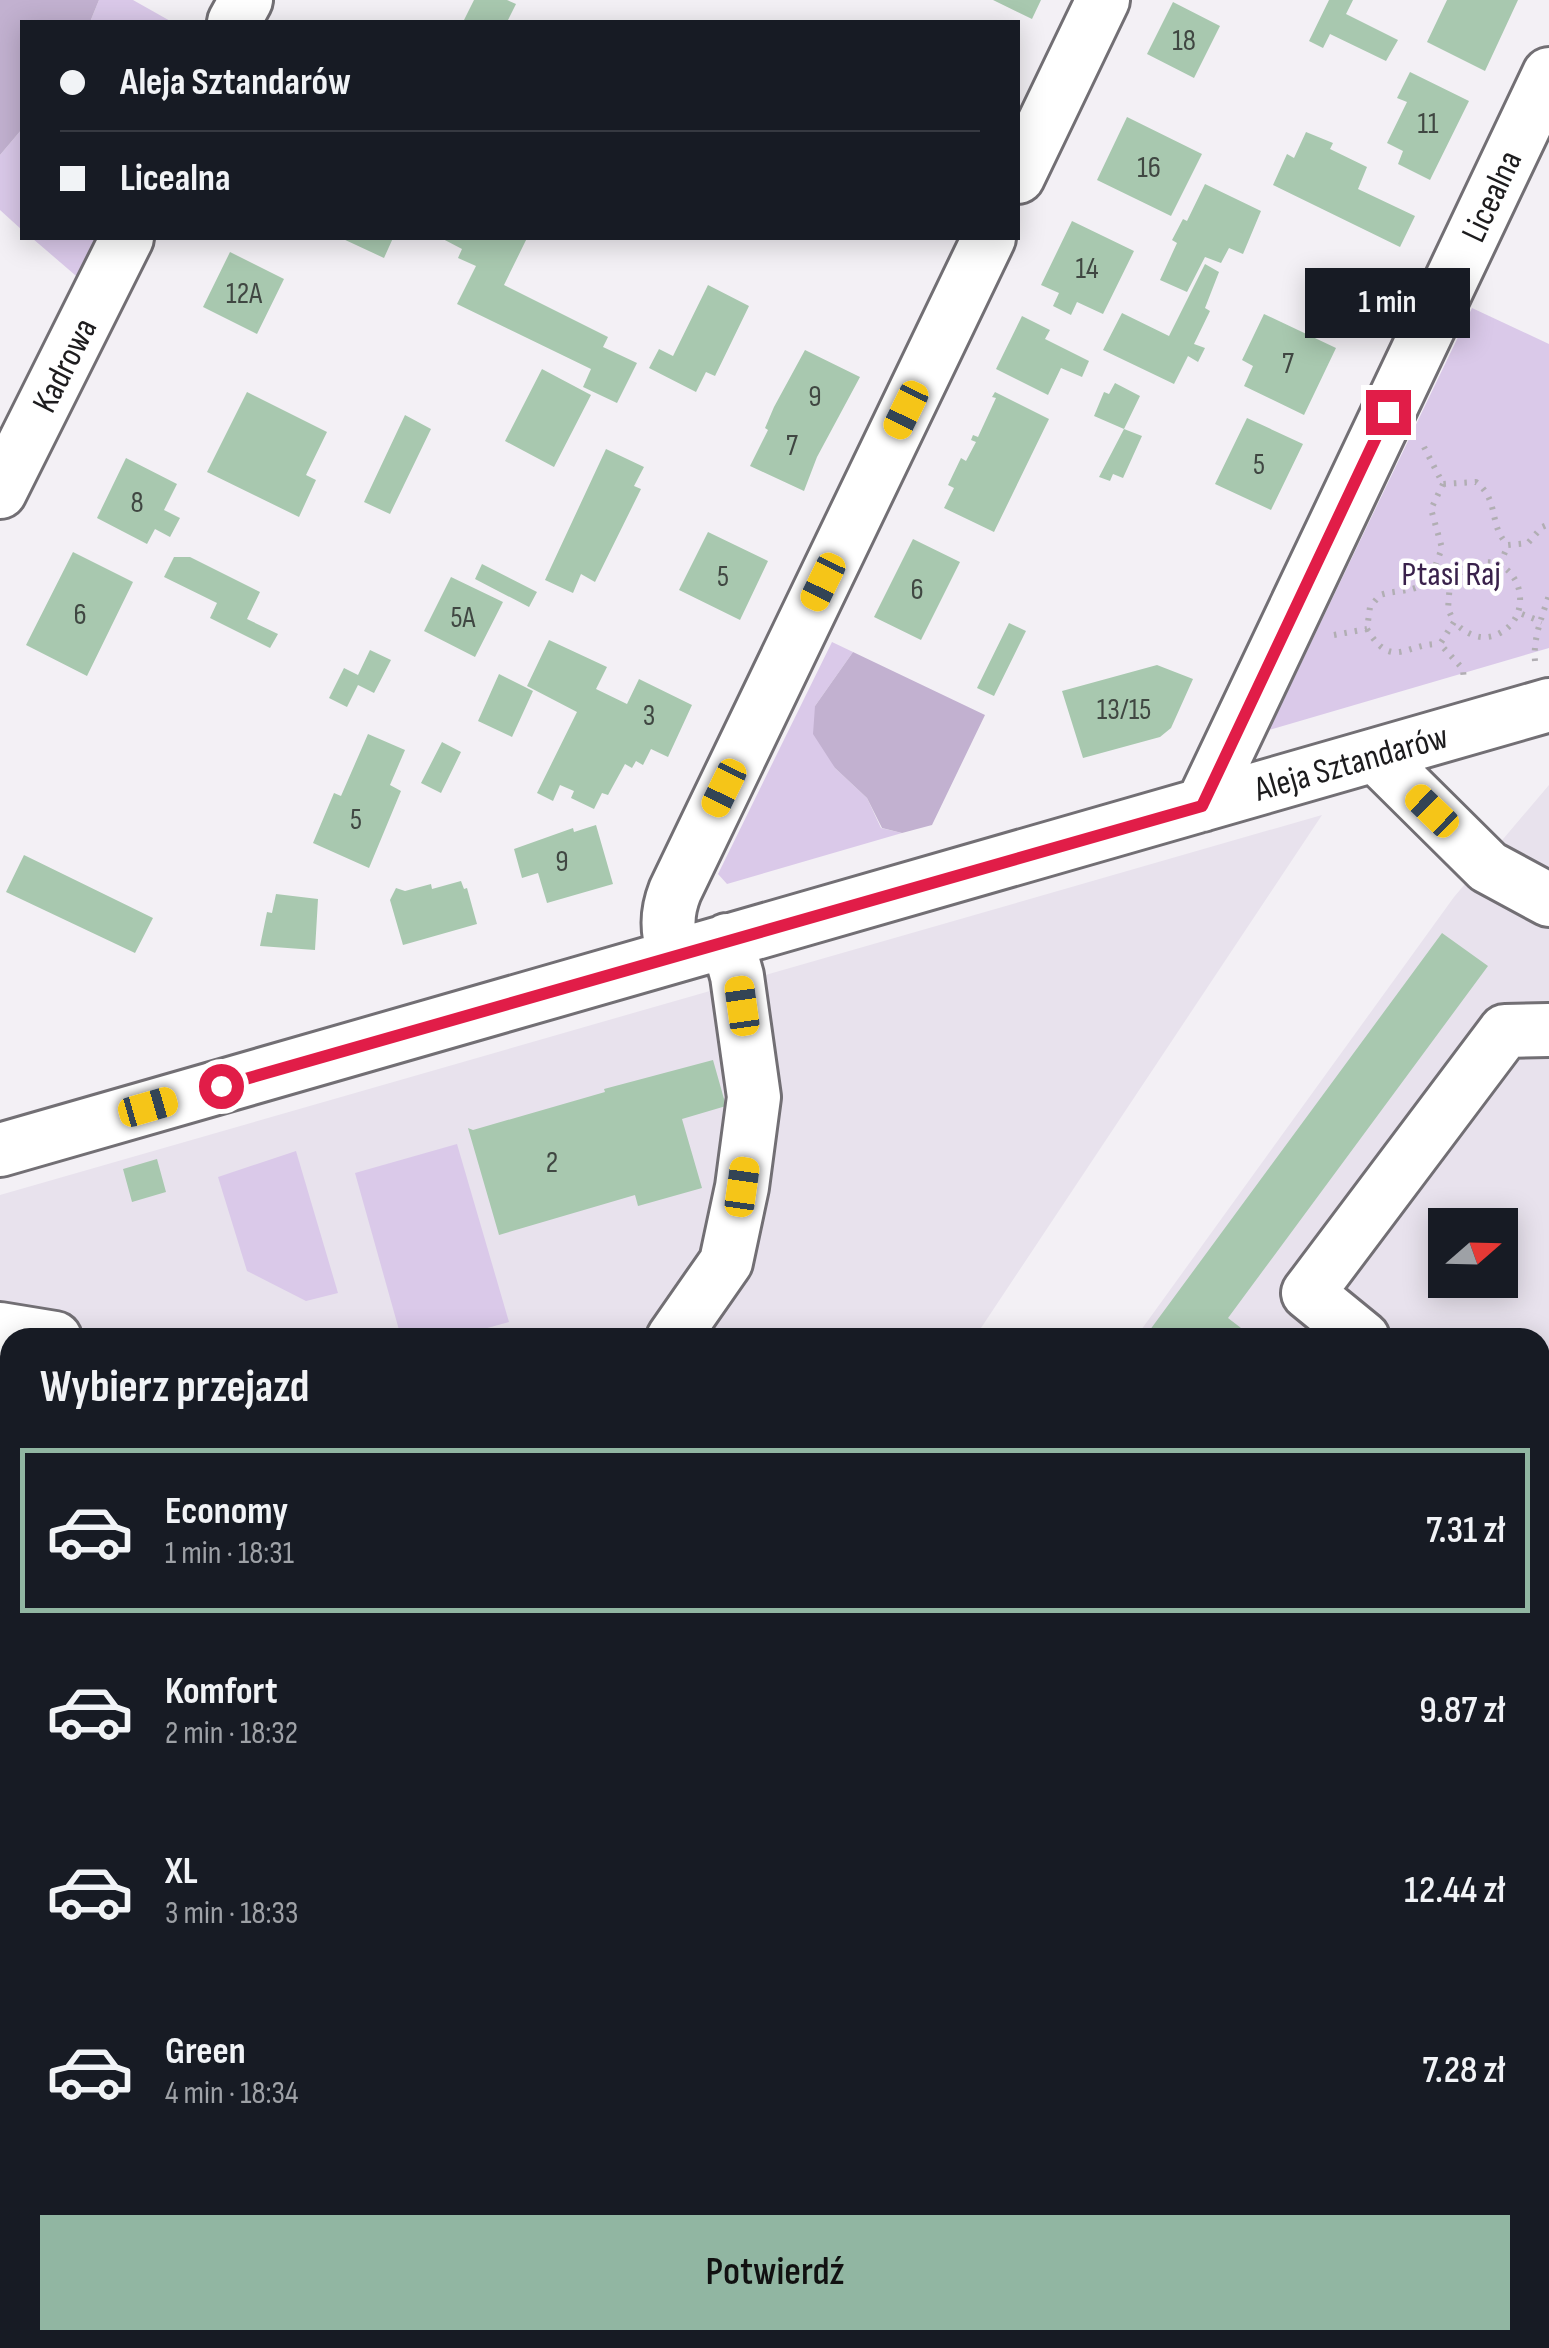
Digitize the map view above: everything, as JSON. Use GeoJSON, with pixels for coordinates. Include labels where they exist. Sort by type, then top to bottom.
{"type":"FeatureCollection","features":[{"type":"Feature","properties":{"kind":"street"},"geometry":{"type":"LineString","coordinates":[[1020,173],[1103,0]]}},
{"type":"Feature","properties":{"kind":"street","name":"Licealna"},"geometry":{"type":"LineString","coordinates":[[1202,806],[1549,74]]}},
{"type":"Feature","properties":{"kind":"street","name":"Kadrowa"},"geometry":{"type":"LineString","coordinates":[[0,492],[126,240]]}},
{"type":"Feature","properties":{"kind":"street"},"geometry":{"type":"LineString","coordinates":[[674,955],[668,910],[675,891],[987,240]]}},
{"type":"Feature","properties":{"kind":"street","name":"Aleja Sztandarów"},"geometry":{"type":"LineString","coordinates":[[0,1150],[1375,756],[1542,684]]}},
{"type":"Feature","properties":{"kind":"street"},"geometry":{"type":"LineString","coordinates":[[1375,756],[1488,867],[1549,900]]}},
{"type":"Feature","properties":{"kind":"street"},"geometry":{"type":"LineString","coordinates":[[680,1328],[726,1262],[745,1169],[754,1097],[737,976],[727,940]]}},
{"type":"Feature","properties":{"kind":"street"},"geometry":{"type":"LineString","coordinates":[[1351,1328],[1308,1293],[1505,1031],[1549,1030]]}},
{"type":"Feature","properties":{"kind":"path"},"geometry":{"type":"LineString","coordinates":[[1412,435],[1424,446],[1443,484]]}},
{"type":"Feature","properties":{"kind":"path"},"geometry":{"type":"LineString","coordinates":[[1443,484],[1476,482],[1487,490],[1493,502],[1494,525],[1508,545]]}},
{"type":"Feature","properties":{"kind":"path"},"geometry":{"type":"LineString","coordinates":[[1440,644],[1421,645],[1400,654],[1388,652],[1375,643],[1367,630],[1370,607],[1380,595],[1417,590],[1433,572],[1442,548],[1430,509],[1443,484]]}},
{"type":"Feature","properties":{"kind":"path"},"geometry":{"type":"LineString","coordinates":[[1508,545],[1528,543],[1549,524]]}},
{"type":"Feature","properties":{"kind":"path"},"geometry":{"type":"LineString","coordinates":[[1500,564],[1508,545]]}},
{"type":"Feature","properties":{"kind":"path"},"geometry":{"type":"LineString","coordinates":[[1468,564],[1500,564],[1521,585],[1522,614],[1514,625],[1490,638],[1464,632],[1448,609],[1450,582],[1468,564]]}},
{"type":"Feature","properties":{"kind":"path"},"geometry":{"type":"LineString","coordinates":[[1433,572],[1450,582]]}},
{"type":"Feature","properties":{"kind":"path"},"geometry":{"type":"LineString","coordinates":[[1542,684],[1535,635],[1549,596]]}},
{"type":"Feature","properties":{"kind":"path"},"geometry":{"type":"LineString","coordinates":[[1522,614],[1542,622]]}},
{"type":"Feature","properties":{"kind":"path"},"geometry":{"type":"LineString","coordinates":[[1440,644],[1454,622]]}},
{"type":"Feature","properties":{"kind":"path"},"geometry":{"type":"LineString","coordinates":[[1328,636],[1367,630]]}},
{"type":"Feature","properties":{"kind":"path"},"geometry":{"type":"LineString","coordinates":[[1440,644],[1463,669],[1464,683]]}},
{"type":"Feature","properties":{"kind":"shaded area"},"geometry":{"type":"Polygon","coordinates":[[[0,0],[99,0],[91,20],[20,20],[20,131],[0,155],[0,0]]]}},
{"type":"Feature","properties":{"kind":"shaded area"},"geometry":{"type":"Polygon","coordinates":[[[853,652],[985,715],[932,825],[902,833],[882,828],[867,798],[835,768],[813,734],[815,706],[853,652]]]}},
{"type":"Feature","properties":{"kind":"shaded area"},"geometry":{"type":"Polygon","coordinates":[[[1549,785],[1549,1328],[1143,1328],[1454,897],[1549,785]]]}},
{"type":"Feature","properties":{"kind":"shaded area"},"geometry":{"type":"Polygon","coordinates":[[[1322,815],[981,1328],[0,1328],[0,1195],[1322,815]]]}},
{"type":"Feature","properties":{"kind":"green space"},"geometry":{"type":"Polygon","coordinates":[[[99,0],[133,0],[168,20],[91,20],[99,0]]]}},
{"type":"Feature","properties":{"kind":"green space"},"geometry":{"type":"Polygon","coordinates":[[[20,131],[20,228],[0,210],[0,155],[20,131]]]}},
{"type":"Feature","properties":{"kind":"green space"},"geometry":{"type":"Polygon","coordinates":[[[34,240],[103,240],[82,281],[34,240]]]}},
{"type":"Feature","properties":{"kind":"green space","name":"Ptasi Raj"},"geometry":{"type":"Polygon","coordinates":[[[1472,308],[1549,344],[1549,648],[1269,730],[1472,308]]]}},
{"type":"Feature","properties":{"kind":"green space"},"geometry":{"type":"Polygon","coordinates":[[[832,642],[853,652],[815,706],[835,768],[867,798],[881,828],[902,833],[727,884],[718,874],[832,642]]]}},
{"type":"Feature","properties":{"kind":"green space"},"geometry":{"type":"Polygon","coordinates":[[[457,1144],[509,1322],[487,1328],[398,1328],[355,1173],[457,1144]]]}},
{"type":"Feature","properties":{"kind":"green space"},"geometry":{"type":"Polygon","coordinates":[[[296,1151],[338,1293],[306,1301],[247,1271],[218,1177],[296,1151]]]}},
{"type":"Feature","properties":{"kind":"building"},"geometry":{"type":"Polygon","coordinates":[[[474,0],[507,0],[516,4],[508,20],[464,20],[474,0]]]}},
{"type":"Feature","properties":{"kind":"building"},"geometry":{"type":"Polygon","coordinates":[[[993,0],[1041,0],[1032,19],[993,0]]]}},
{"type":"Feature","properties":{"kind":"building"},"geometry":{"type":"Polygon","coordinates":[[[1329,0],[1353,0],[1346,14],[1398,40],[1386,61],[1330,34],[1323,48],[1309,41],[1329,0]]]}},
{"type":"Feature","properties":{"kind":"building"},"geometry":{"type":"Polygon","coordinates":[[[1447,0],[1518,0],[1485,71],[1427,42],[1447,0]]]}},
{"type":"Feature","properties":{"kind":"building"},"geometry":{"type":"Polygon","coordinates":[[[1173,2],[1220,26],[1194,78],[1147,54],[1173,2]]]}},
{"type":"Feature","properties":{"kind":"building"},"geometry":{"type":"Polygon","coordinates":[[[1410,72],[1469,101],[1430,180],[1398,164],[1403,151],[1387,143],[1407,102],[1397,98],[1410,72]]]}},
{"type":"Feature","properties":{"kind":"building"},"geometry":{"type":"Polygon","coordinates":[[[1127,117],[1202,154],[1171,216],[1097,180],[1127,117]]]}},
{"type":"Feature","properties":{"kind":"building"},"geometry":{"type":"Polygon","coordinates":[[[1306,132],[1333,143],[1330,149],[1367,167],[1358,189],[1415,216],[1400,247],[1273,185],[1287,154],[1294,158],[1306,132]]]}},
{"type":"Feature","properties":{"kind":"building"},"geometry":{"type":"Polygon","coordinates":[[[1205,184],[1261,211],[1243,254],[1229,248],[1221,263],[1205,257],[1187,292],[1160,280],[1177,243],[1172,240],[1183,219],[1187,221],[1205,184]]]}},
{"type":"Feature","properties":{"kind":"building"},"geometry":{"type":"Polygon","coordinates":[[[1072,221],[1134,251],[1103,314],[1077,302],[1071,315],[1053,306],[1059,293],[1041,285],[1072,221]]]}},
{"type":"Feature","properties":{"kind":"building"},"geometry":{"type":"Polygon","coordinates":[[[345,240],[392,240],[384,258],[345,240]]]}},
{"type":"Feature","properties":{"kind":"building"},"geometry":{"type":"Polygon","coordinates":[[[445,240],[526,240],[504,285],[608,337],[603,347],[637,363],[617,403],[583,387],[591,369],[457,304],[476,266],[458,258],[462,249],[445,240]]]}},
{"type":"Feature","properties":{"kind":"building"},"geometry":{"type":"Polygon","coordinates":[[[230,252],[284,279],[257,334],[203,307],[230,252]]]}},
{"type":"Feature","properties":{"kind":"building"},"geometry":{"type":"Polygon","coordinates":[[[1205,264],[1219,272],[1205,308],[1210,311],[1194,344],[1205,348],[1198,362],[1188,356],[1174,384],[1103,350],[1122,313],[1169,336],[1205,264]]]}},
{"type":"Feature","properties":{"kind":"building"},"geometry":{"type":"Polygon","coordinates":[[[708,285],[749,306],[715,376],[706,372],[696,392],[649,368],[659,349],[673,356],[708,285]]]}},
{"type":"Feature","properties":{"kind":"building"},"geometry":{"type":"Polygon","coordinates":[[[1264,314],[1336,348],[1304,415],[1244,386],[1253,366],[1242,360],[1264,314]]]}},
{"type":"Feature","properties":{"kind":"building"},"geometry":{"type":"Polygon","coordinates":[[[1022,316],[1050,330],[1045,339],[1089,361],[1082,377],[1061,368],[1048,395],[996,369],[1022,316]]]}},
{"type":"Feature","properties":{"kind":"building"},"geometry":{"type":"Polygon","coordinates":[[[805,350],[860,377],[817,457],[804,491],[750,466],[768,430],[765,428],[774,407],[805,350]]]}},
{"type":"Feature","properties":{"kind":"building"},"geometry":{"type":"Polygon","coordinates":[[[542,369],[591,395],[554,467],[505,441],[542,369]]]}},
{"type":"Feature","properties":{"kind":"building"},"geometry":{"type":"Polygon","coordinates":[[[1115,383],[1140,396],[1124,429],[1094,416],[1104,392],[1109,394],[1115,383]]]}},
{"type":"Feature","properties":{"kind":"building"},"geometry":{"type":"Polygon","coordinates":[[[247,392],[327,432],[306,475],[316,480],[299,517],[207,472],[247,392]]]}},
{"type":"Feature","properties":{"kind":"building"},"geometry":{"type":"Polygon","coordinates":[[[995,392],[1049,419],[994,532],[944,508],[954,488],[948,485],[961,458],[966,461],[976,442],[971,440],[973,435],[978,437],[996,398],[992,397],[995,392]]]}},
{"type":"Feature","properties":{"kind":"building"},"geometry":{"type":"Polygon","coordinates":[[[405,415],[431,429],[390,514],[364,502],[405,415]]]}},
{"type":"Feature","properties":{"kind":"building"},"geometry":{"type":"Polygon","coordinates":[[[1247,418],[1303,444],[1271,510],[1215,484],[1247,418]]]}},
{"type":"Feature","properties":{"kind":"building"},"geometry":{"type":"Polygon","coordinates":[[[1124,429],[1142,436],[1123,478],[1113,474],[1110,481],[1099,477],[1124,429]]]}},
{"type":"Feature","properties":{"kind":"building"},"geometry":{"type":"Polygon","coordinates":[[[606,449],[644,467],[634,486],[641,489],[595,582],[581,574],[573,593],[545,580],[606,449]]]}},
{"type":"Feature","properties":{"kind":"building"},"geometry":{"type":"Polygon","coordinates":[[[126,458],[177,484],[164,510],[180,518],[170,537],[155,529],[147,544],[97,518],[126,458]]]}},
{"type":"Feature","properties":{"kind":"building"},"geometry":{"type":"Polygon","coordinates":[[[708,532],[768,561],[740,620],[679,590],[708,532]]]}},
{"type":"Feature","properties":{"kind":"building"},"geometry":{"type":"Polygon","coordinates":[[[913,539],[960,562],[921,640],[874,617],[913,539]]]}},
{"type":"Feature","properties":{"kind":"building"},"geometry":{"type":"Polygon","coordinates":[[[73,552],[133,582],[87,676],[26,645],[73,552]]]}},
{"type":"Feature","properties":{"kind":"building"},"geometry":{"type":"Polygon","coordinates":[[[174,557],[190,557],[260,592],[247,619],[278,634],[270,648],[210,618],[217,603],[164,577],[174,557]]]}},
{"type":"Feature","properties":{"kind":"building"},"geometry":{"type":"Polygon","coordinates":[[[482,564],[537,592],[529,607],[475,579],[482,564]]]}},
{"type":"Feature","properties":{"kind":"building"},"geometry":{"type":"Polygon","coordinates":[[[451,577],[503,602],[475,657],[424,631],[451,577]]]}},
{"type":"Feature","properties":{"kind":"building"},"geometry":{"type":"Polygon","coordinates":[[[1009,623],[1026,631],[994,696],[977,688],[1009,623]]]}},
{"type":"Feature","properties":{"kind":"building"},"geometry":{"type":"Polygon","coordinates":[[[549,640],[607,667],[596,689],[627,704],[639,679],[692,705],[668,757],[651,749],[643,765],[636,761],[632,768],[625,764],[608,795],[602,793],[594,809],[571,798],[574,791],[560,785],[553,801],[537,793],[577,712],[527,686],[549,640]]]}},
{"type":"Feature","properties":{"kind":"building"},"geometry":{"type":"Polygon","coordinates":[[[370,650],[391,660],[374,693],[358,685],[347,707],[329,698],[344,668],[358,675],[370,650]]]}},
{"type":"Feature","properties":{"kind":"building"},"geometry":{"type":"Polygon","coordinates":[[[1157,665],[1193,679],[1171,728],[1160,737],[1083,758],[1062,691],[1157,665]]]}},
{"type":"Feature","properties":{"kind":"building"},"geometry":{"type":"Polygon","coordinates":[[[499,674],[533,691],[512,737],[478,721],[499,674]]]}},
{"type":"Feature","properties":{"kind":"building"},"geometry":{"type":"Polygon","coordinates":[[[368,734],[405,750],[390,785],[401,791],[369,868],[313,843],[334,793],[341,796],[368,734]]]}},
{"type":"Feature","properties":{"kind":"building"},"geometry":{"type":"Polygon","coordinates":[[[442,742],[461,752],[441,793],[421,783],[442,742]]]}},
{"type":"Feature","properties":{"kind":"building"},"geometry":{"type":"Polygon","coordinates":[[[596,825],[613,884],[547,903],[538,873],[522,878],[514,849],[573,828],[574,832],[596,825]]]}},
{"type":"Feature","properties":{"kind":"building"},"geometry":{"type":"Polygon","coordinates":[[[24,855],[153,918],[135,953],[6,892],[24,855]]]}},
{"type":"Feature","properties":{"kind":"building"},"geometry":{"type":"Polygon","coordinates":[[[461,881],[467,888],[477,924],[403,945],[390,900],[396,888],[405,891],[431,884],[432,889],[461,881]]]}},
{"type":"Feature","properties":{"kind":"building"},"geometry":{"type":"Polygon","coordinates":[[[276,894],[318,899],[315,950],[260,946],[267,912],[272,913],[276,894]]]}},
{"type":"Feature","properties":{"kind":"building"},"geometry":{"type":"Polygon","coordinates":[[[1442,933],[1488,966],[1228,1318],[1241,1328],[1151,1328],[1442,933]]]}},
{"type":"Feature","properties":{"kind":"building"},"geometry":{"type":"Polygon","coordinates":[[[713,1060],[726,1106],[682,1119],[702,1188],[638,1206],[635,1195],[499,1235],[468,1128],[473,1130],[713,1060]]]}},
{"type":"Feature","properties":{"kind":"building"},"geometry":{"type":"Polygon","coordinates":[[[157,1159],[166,1192],[132,1202],[123,1169],[157,1159]]]}},
{"type":"Feature","properties":{"kind":"route"},"geometry":{"type":"LineString","coordinates":[[221,1086],[1202,806],[1388,412]]}}]}
